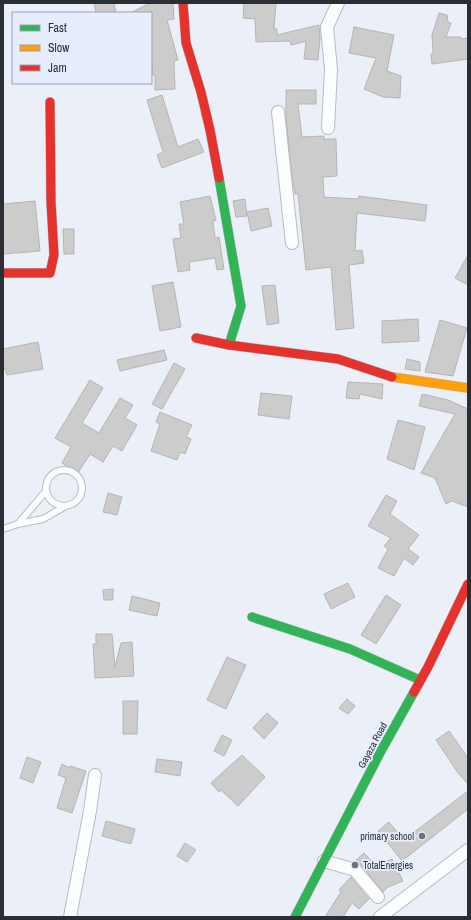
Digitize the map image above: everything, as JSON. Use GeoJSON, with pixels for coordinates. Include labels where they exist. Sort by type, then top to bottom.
{"type":"FeatureCollection","features":[{"type":"Feature","properties":{"kind":"street"},"geometry":{"type":"LineString","coordinates":[[183,3],[186,42],[201,92],[210,130],[241,306],[229,345]]}},
{"type":"Feature","properties":{"kind":"street"},"geometry":{"type":"LineString","coordinates":[[328,128],[331,70],[327,27],[338,3]]}},
{"type":"Feature","properties":{"kind":"street"},"geometry":{"type":"LineString","coordinates":[[3,273],[50,273],[54,254],[51,202],[50,102]]}},
{"type":"Feature","properties":{"kind":"street"},"geometry":{"type":"LineString","coordinates":[[278,112],[292,243]]}},
{"type":"Feature","properties":{"kind":"street"},"geometry":{"type":"LineString","coordinates":[[196,338],[229,345],[338,359],[397,378],[468,388]]}},
{"type":"Feature","properties":{"kind":"street","name":"Gayaza Road"},"geometry":{"type":"LineString","coordinates":[[295,917],[420,680],[468,584]]}},
{"type":"Feature","properties":{"kind":"street"},"geometry":{"type":"LineString","coordinates":[[252,617],[350,649],[420,680]]}},
{"type":"Feature","properties":{"kind":"street"},"geometry":{"type":"LineString","coordinates":[[70,917],[90,811],[95,775]]}},
{"type":"Feature","properties":{"kind":"street"},"geometry":{"type":"LineString","coordinates":[[380,917],[468,850]]}},
{"type":"Feature","properties":{"kind":"street"},"geometry":{"type":"LineString","coordinates":[[324,861],[354,870],[378,897]]}},
{"type":"Feature","properties":{"kind":"lane"},"geometry":{"type":"LineString","coordinates":[[3,529],[18,524],[43,519],[64,506],[75,502],[82,491],[80,479],[70,471],[57,471],[48,479],[46,492],[18,524]]}},
{"type":"Feature","properties":{"kind":"lane"},"geometry":{"type":"LineString","coordinates":[[46,492],[52,502],[64,506]]}},
{"type":"Feature","properties":{"kind":"building"},"geometry":{"type":"Polygon","coordinates":[[[94,3],[114,3],[116,12],[96,12],[94,3]]]}},
{"type":"Feature","properties":{"kind":"building"},"geometry":{"type":"Polygon","coordinates":[[[150,3],[173,3],[174,19],[167,20],[178,60],[174,61],[175,89],[155,90],[155,75],[153,75],[152,67],[152,12],[132,12],[150,3]]]}},
{"type":"Feature","properties":{"kind":"building"},"geometry":{"type":"Polygon","coordinates":[[[244,3],[276,3],[274,29],[277,29],[277,35],[319,25],[320,38],[318,60],[304,59],[306,41],[291,45],[290,41],[256,42],[255,19],[243,18],[244,3]]]}},
{"type":"Feature","properties":{"kind":"building"},"geometry":{"type":"Polygon","coordinates":[[[439,13],[447,15],[448,22],[451,23],[446,37],[461,37],[461,39],[468,38],[468,59],[432,64],[432,35],[439,13]]]}},
{"type":"Feature","properties":{"kind":"building"},"geometry":{"type":"Polygon","coordinates":[[[354,27],[394,35],[387,71],[401,76],[400,98],[383,97],[364,89],[376,58],[349,53],[354,27]]]}},
{"type":"Feature","properties":{"kind":"building"},"geometry":{"type":"Polygon","coordinates":[[[286,90],[316,90],[316,104],[298,104],[302,137],[324,136],[324,139],[336,139],[337,176],[323,177],[324,197],[358,199],[359,196],[427,205],[425,221],[357,213],[355,251],[362,250],[364,263],[349,265],[354,328],[336,330],[331,267],[306,270],[298,194],[295,194],[292,176],[286,118],[286,90]]]}},
{"type":"Feature","properties":{"kind":"building"},"geometry":{"type":"Polygon","coordinates":[[[162,95],[178,147],[198,139],[204,152],[162,168],[157,155],[163,152],[147,100],[162,95]]]}},
{"type":"Feature","properties":{"kind":"building"},"geometry":{"type":"Polygon","coordinates":[[[210,196],[216,220],[213,221],[215,238],[219,237],[224,269],[217,270],[215,258],[189,262],[190,270],[178,272],[173,239],[181,238],[179,224],[184,224],[180,202],[210,196]]]}},
{"type":"Feature","properties":{"kind":"building"},"geometry":{"type":"Polygon","coordinates":[[[245,199],[247,216],[236,217],[233,201],[245,199]]]}},
{"type":"Feature","properties":{"kind":"building"},"geometry":{"type":"Polygon","coordinates":[[[35,201],[40,251],[3,254],[3,204],[35,201]]]}},
{"type":"Feature","properties":{"kind":"building"},"geometry":{"type":"Polygon","coordinates":[[[268,208],[272,226],[251,231],[247,212],[268,208]]]}},
{"type":"Feature","properties":{"kind":"building"},"geometry":{"type":"Polygon","coordinates":[[[63,229],[74,229],[74,254],[64,254],[63,229]]]}},
{"type":"Feature","properties":{"kind":"building"},"geometry":{"type":"Polygon","coordinates":[[[468,255],[468,285],[455,278],[468,255]]]}},
{"type":"Feature","properties":{"kind":"building"},"geometry":{"type":"Polygon","coordinates":[[[173,282],[181,327],[160,331],[152,286],[173,282]]]}},
{"type":"Feature","properties":{"kind":"building"},"geometry":{"type":"Polygon","coordinates":[[[275,285],[279,323],[267,325],[262,286],[275,285]]]}},
{"type":"Feature","properties":{"kind":"building"},"geometry":{"type":"Polygon","coordinates":[[[418,319],[419,341],[382,343],[382,321],[418,319]]]}},
{"type":"Feature","properties":{"kind":"building"},"geometry":{"type":"Polygon","coordinates":[[[440,320],[467,328],[453,376],[425,372],[440,320]]]}},
{"type":"Feature","properties":{"kind":"building"},"geometry":{"type":"Polygon","coordinates":[[[38,342],[43,369],[7,375],[3,364],[3,349],[38,342]]]}},
{"type":"Feature","properties":{"kind":"building"},"geometry":{"type":"Polygon","coordinates":[[[164,350],[167,360],[120,371],[117,360],[164,350]]]}},
{"type":"Feature","properties":{"kind":"building"},"geometry":{"type":"Polygon","coordinates":[[[407,359],[420,362],[420,371],[405,369],[407,359]]]}},
{"type":"Feature","properties":{"kind":"building"},"geometry":{"type":"Polygon","coordinates":[[[174,363],[185,369],[162,409],[152,404],[174,363]]]}},
{"type":"Feature","properties":{"kind":"building"},"geometry":{"type":"Polygon","coordinates":[[[90,380],[103,388],[82,423],[99,433],[120,398],[133,405],[125,418],[137,425],[122,451],[113,446],[103,462],[90,454],[78,473],[62,463],[71,447],[55,438],[90,380]]]}},
{"type":"Feature","properties":{"kind":"building"},"geometry":{"type":"Polygon","coordinates":[[[348,382],[383,384],[382,399],[360,394],[359,399],[346,398],[348,382]]]}},
{"type":"Feature","properties":{"kind":"building"},"geometry":{"type":"Polygon","coordinates":[[[261,393],[292,396],[289,419],[258,415],[261,393]]]}},
{"type":"Feature","properties":{"kind":"building"},"geometry":{"type":"Polygon","coordinates":[[[422,394],[448,400],[468,409],[468,507],[452,501],[446,504],[435,478],[421,473],[455,414],[419,406],[422,394]]]}},
{"type":"Feature","properties":{"kind":"building"},"geometry":{"type":"Polygon","coordinates":[[[160,412],[192,425],[186,437],[191,439],[185,454],[180,452],[177,460],[151,451],[160,424],[156,422],[160,412]]]}},
{"type":"Feature","properties":{"kind":"building"},"geometry":{"type":"Polygon","coordinates":[[[398,420],[425,427],[414,470],[387,459],[398,420]]]}},
{"type":"Feature","properties":{"kind":"building"},"geometry":{"type":"Polygon","coordinates":[[[108,493],[122,497],[117,515],[103,512],[108,493]]]}},
{"type":"Feature","properties":{"kind":"building"},"geometry":{"type":"Polygon","coordinates":[[[386,495],[397,501],[390,514],[419,535],[408,549],[419,557],[413,565],[404,558],[394,576],[378,568],[388,549],[384,546],[391,538],[368,526],[386,495]]]}},
{"type":"Feature","properties":{"kind":"building"},"geometry":{"type":"Polygon","coordinates":[[[348,583],[355,597],[331,609],[324,594],[348,583]]]}},
{"type":"Feature","properties":{"kind":"building"},"geometry":{"type":"Polygon","coordinates":[[[113,589],[113,600],[104,600],[103,590],[113,589]]]}},
{"type":"Feature","properties":{"kind":"building"},"geometry":{"type":"Polygon","coordinates":[[[386,595],[401,605],[376,644],[361,635],[386,595]]]}},
{"type":"Feature","properties":{"kind":"building"},"geometry":{"type":"Polygon","coordinates":[[[132,596],[160,603],[157,616],[129,610],[132,596]]]}},
{"type":"Feature","properties":{"kind":"building"},"geometry":{"type":"Polygon","coordinates":[[[96,634],[112,634],[115,667],[121,643],[132,642],[134,676],[95,678],[93,644],[96,644],[96,634]]]}},
{"type":"Feature","properties":{"kind":"building"},"geometry":{"type":"Polygon","coordinates":[[[227,657],[246,665],[226,709],[207,700],[227,657]]]}},
{"type":"Feature","properties":{"kind":"building"},"geometry":{"type":"Polygon","coordinates":[[[347,699],[355,706],[348,714],[339,708],[347,699]]]}},
{"type":"Feature","properties":{"kind":"building"},"geometry":{"type":"Polygon","coordinates":[[[123,701],[138,701],[137,734],[123,734],[123,701]]]}},
{"type":"Feature","properties":{"kind":"building"},"geometry":{"type":"Polygon","coordinates":[[[267,713],[278,723],[264,739],[253,728],[267,713]]]}},
{"type":"Feature","properties":{"kind":"building"},"geometry":{"type":"Polygon","coordinates":[[[449,731],[468,758],[468,784],[458,773],[436,740],[449,731]]]}},
{"type":"Feature","properties":{"kind":"building"},"geometry":{"type":"Polygon","coordinates":[[[222,735],[232,740],[224,756],[214,751],[222,735]]]}},
{"type":"Feature","properties":{"kind":"building"},"geometry":{"type":"Polygon","coordinates":[[[242,755],[265,777],[238,806],[221,790],[219,792],[211,783],[242,755]]]}},
{"type":"Feature","properties":{"kind":"building"},"geometry":{"type":"Polygon","coordinates":[[[27,757],[41,762],[33,783],[20,778],[27,757]]]}},
{"type":"Feature","properties":{"kind":"building"},"geometry":{"type":"Polygon","coordinates":[[[157,759],[182,762],[180,776],[155,772],[157,759]]]}},
{"type":"Feature","properties":{"kind":"building"},"geometry":{"type":"Polygon","coordinates":[[[62,764],[70,768],[70,766],[86,771],[72,813],[57,808],[66,778],[58,775],[62,764]]]}},
{"type":"Feature","properties":{"kind":"building"},"geometry":{"type":"Polygon","coordinates":[[[468,791],[468,809],[402,861],[378,831],[389,822],[404,840],[468,791]]]}},
{"type":"Feature","properties":{"kind":"building"},"geometry":{"type":"Polygon","coordinates":[[[106,821],[135,829],[131,844],[102,836],[106,821]]]}},
{"type":"Feature","properties":{"kind":"building"},"geometry":{"type":"Polygon","coordinates":[[[185,843],[196,850],[187,862],[177,856],[185,843]]]}},
{"type":"Feature","properties":{"kind":"building"},"geometry":{"type":"Polygon","coordinates":[[[364,853],[376,866],[392,859],[403,881],[388,887],[383,892],[361,865],[354,862],[364,853]]]}},
{"type":"Feature","properties":{"kind":"building"},"geometry":{"type":"Polygon","coordinates":[[[351,877],[369,899],[359,909],[352,903],[343,917],[325,917],[341,892],[339,890],[351,877]]]}},
{"type":"Feature","properties":{"kind":"traffic: fast"},"geometry":{"type":"LineString","coordinates":[[219,178],[241,306],[229,345]]}},
{"type":"Feature","properties":{"kind":"traffic: fast"},"geometry":{"type":"LineString","coordinates":[[252,617],[350,649],[420,680]]}},
{"type":"Feature","properties":{"kind":"traffic: fast"},"geometry":{"type":"LineString","coordinates":[[295,917],[381,751],[414,692]]}},
{"type":"Feature","properties":{"kind":"traffic: slow"},"geometry":{"type":"LineString","coordinates":[[392,377],[468,388]]}},
{"type":"Feature","properties":{"kind":"traffic: jam"},"geometry":{"type":"LineString","coordinates":[[183,3],[186,43],[201,92],[219,178]]}},
{"type":"Feature","properties":{"kind":"traffic: jam"},"geometry":{"type":"LineString","coordinates":[[3,273],[50,273],[54,255],[51,202],[50,102]]}},
{"type":"Feature","properties":{"kind":"traffic: jam"},"geometry":{"type":"LineString","coordinates":[[196,338],[229,345],[338,359],[392,377]]}},
{"type":"Feature","properties":{"kind":"traffic: jam"},"geometry":{"type":"LineString","coordinates":[[414,692],[428,667],[468,584]]}},
{"type":"Feature","properties":{"kind":"place","name":"primary school"},"geometry":{"type":"Point","coordinates":[422,836]}},
{"type":"Feature","properties":{"kind":"place","name":"TotalEnergies"},"geometry":{"type":"Point","coordinates":[355,865]}}]}
